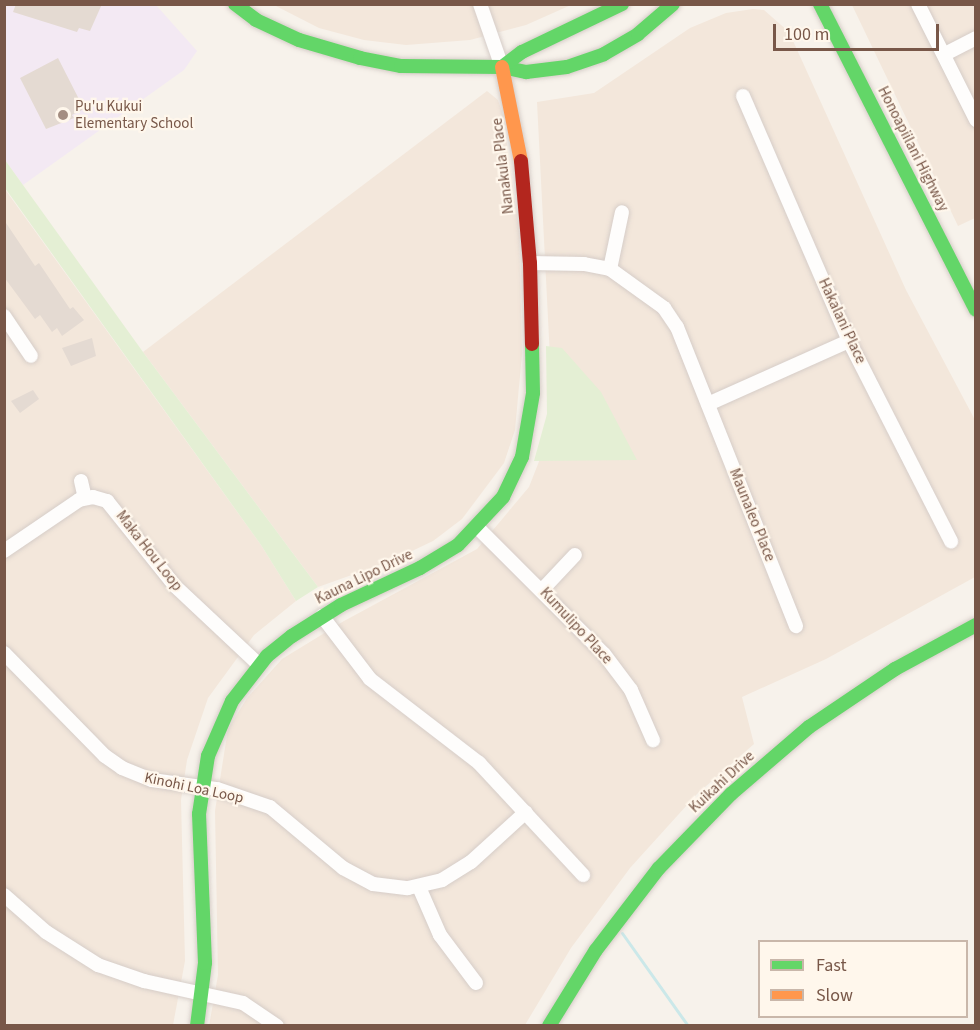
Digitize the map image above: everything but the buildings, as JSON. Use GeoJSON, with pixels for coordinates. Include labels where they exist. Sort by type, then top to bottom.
{"type":"FeatureCollection","features":[{"type":"Feature","properties":{"kind":"street"},"geometry":{"type":"LineString","coordinates":[[235,4],[256,20],[278,28],[299,40],[401,66],[502,67],[526,72],[586,62],[622,45],[673,4]]}},
{"type":"Feature","properties":{"kind":"street"},"geometry":{"type":"LineString","coordinates":[[254,4],[278,28]]}},
{"type":"Feature","properties":{"kind":"street"},"geometry":{"type":"LineString","coordinates":[[480,4],[502,67]]}},
{"type":"Feature","properties":{"kind":"street"},"geometry":{"type":"LineString","coordinates":[[502,67],[522,52],[622,4]]}},
{"type":"Feature","properties":{"kind":"street","name":"Honoapiilani Highway"},"geometry":{"type":"LineString","coordinates":[[820,4],[975,310]]}},
{"type":"Feature","properties":{"kind":"street"},"geometry":{"type":"LineString","coordinates":[[918,4],[945,54],[975,120]]}},
{"type":"Feature","properties":{"kind":"street"},"geometry":{"type":"LineString","coordinates":[[945,54],[975,38]]}},
{"type":"Feature","properties":{"kind":"street","name":"Nanakula Place"},"geometry":{"type":"LineString","coordinates":[[502,67],[519,144],[530,264]]}},
{"type":"Feature","properties":{"kind":"street","name":"Hakalani Place"},"geometry":{"type":"LineString","coordinates":[[743,96],[849,341],[951,541]]}},
{"type":"Feature","properties":{"kind":"street"},"geometry":{"type":"LineString","coordinates":[[530,264],[584,264],[610,269],[622,212]]}},
{"type":"Feature","properties":{"kind":"street","name":"Kauna Lipo Drive"},"geometry":{"type":"LineString","coordinates":[[197,1026],[204,995],[199,814],[202,787],[219,728],[232,701],[259,665],[292,636],[321,616],[440,558],[478,528],[514,478],[528,436],[533,393],[530,264]]}},
{"type":"Feature","properties":{"kind":"street","name":"Maunaleo Place"},"geometry":{"type":"LineString","coordinates":[[610,269],[664,308],[676,327],[796,626]]}},
{"type":"Feature","properties":{"kind":"street"},"geometry":{"type":"LineString","coordinates":[[4,316],[31,356]]}},
{"type":"Feature","properties":{"kind":"street"},"geometry":{"type":"LineString","coordinates":[[708,404],[849,341]]}},
{"type":"Feature","properties":{"kind":"street"},"geometry":{"type":"LineString","coordinates":[[4,550],[86,498],[81,481]]}},
{"type":"Feature","properties":{"kind":"street","name":"Maka Hou Loop"},"geometry":{"type":"LineString","coordinates":[[86,498],[100,498],[113,505],[175,586],[259,665]]}},
{"type":"Feature","properties":{"kind":"street","name":"Kumulipo Place"},"geometry":{"type":"LineString","coordinates":[[478,528],[542,590],[623,678],[641,709],[653,740]]}},
{"type":"Feature","properties":{"kind":"street"},"geometry":{"type":"LineString","coordinates":[[542,590],[575,555]]}},
{"type":"Feature","properties":{"kind":"street"},"geometry":{"type":"LineString","coordinates":[[321,616],[370,679],[479,763],[583,875]]}},
{"type":"Feature","properties":{"kind":"street","name":"Kuikahi Drive"},"geometry":{"type":"LineString","coordinates":[[549,1026],[596,950],[652,877],[731,794],[809,727],[894,669],[975,625]]}},
{"type":"Feature","properties":{"kind":"street","name":"Kinohi Loa Loop"},"geometry":{"type":"LineString","coordinates":[[4,653],[113,763],[142,777],[202,787],[270,807],[363,879],[385,886],[419,887],[462,869],[526,812]]}},
{"type":"Feature","properties":{"kind":"street"},"geometry":{"type":"LineString","coordinates":[[419,887],[440,935],[476,983]]}},
{"type":"Feature","properties":{"kind":"street"},"geometry":{"type":"LineString","coordinates":[[4,895],[46,932],[98,965],[135,979],[251,1006],[277,1026]]}},
{"type":"Feature","properties":{"kind":"shaded area","name":"Pu'u Kukui Elementary School"},"geometry":{"type":"Polygon","coordinates":[[[4,5],[156,5],[197,51],[184,70],[23,185],[5,160],[4,5]]]}},
{"type":"Feature","properties":{"kind":"shaded area"},"geometry":{"type":"Polygon","coordinates":[[[274,5],[571,5],[526,25],[470,40],[406,45],[364,40],[319,28],[274,5]]]}},
{"type":"Feature","properties":{"kind":"shaded area"},"geometry":{"type":"Polygon","coordinates":[[[852,5],[975,5],[975,218],[958,226],[852,5]]]}},
{"type":"Feature","properties":{"kind":"shaded area"},"geometry":{"type":"Polygon","coordinates":[[[753,9],[764,10],[789,32],[906,290],[975,420],[975,577],[826,659],[742,697],[754,744],[697,794],[630,868],[571,948],[525,1025],[209,1026],[218,975],[215,811],[228,729],[247,698],[282,659],[344,621],[477,549],[529,487],[547,441],[552,397],[537,102],[594,93],[690,28],[726,13],[753,9]]]}},
{"type":"Feature","properties":{"kind":"shaded area"},"geometry":{"type":"Polygon","coordinates":[[[487,91],[498,100],[503,115],[519,230],[522,354],[515,430],[504,463],[462,519],[433,541],[391,561],[318,587],[143,352],[487,91]]]}},
{"type":"Feature","properties":{"kind":"shaded area"},"geometry":{"type":"Polygon","coordinates":[[[4,188],[261,545],[296,601],[254,635],[208,698],[187,760],[181,800],[185,961],[173,1025],[8,1026],[5,1020],[4,188]]]}},
{"type":"Feature","properties":{"kind":"green space"},"geometry":{"type":"Polygon","coordinates":[[[5,160],[143,352],[318,587],[296,601],[261,545],[5,188],[5,160]]]}},
{"type":"Feature","properties":{"kind":"green space"},"geometry":{"type":"Polygon","coordinates":[[[546,346],[562,348],[601,392],[637,460],[534,461],[547,414],[546,346]]]}},
{"type":"Feature","properties":{"kind":"waterway"},"geometry":{"type":"LineString","coordinates":[[622,933],[688,1026]]}},
{"type":"Feature","properties":{"kind":"traffic: fast"},"geometry":{"type":"LineString","coordinates":[[235,4],[256,20],[299,40],[360,58],[401,66],[502,67],[526,72],[567,67],[604,54],[638,34],[673,4]]}},
{"type":"Feature","properties":{"kind":"traffic: fast"},"geometry":{"type":"LineString","coordinates":[[502,67],[522,52],[622,4]]}},
{"type":"Feature","properties":{"kind":"traffic: fast"},"geometry":{"type":"LineString","coordinates":[[820,4],[976,310]]}},
{"type":"Feature","properties":{"kind":"traffic: fast"},"geometry":{"type":"LineString","coordinates":[[197,1026],[205,963],[199,814],[208,756],[232,701],[267,656],[292,636],[341,605],[420,568],[458,545],[503,497],[522,457],[533,393],[532,344]]}},
{"type":"Feature","properties":{"kind":"traffic: fast"},"geometry":{"type":"LineString","coordinates":[[549,1026],[596,950],[659,868],[731,794],[809,727],[895,669],[976,625]]}},
{"type":"Feature","properties":{"kind":"traffic: slow"},"geometry":{"type":"LineString","coordinates":[[502,67],[521,161]]}},
{"type":"Feature","properties":{"kind":"traffic: jam"},"geometry":{"type":"LineString","coordinates":[[521,161],[530,263],[532,344]]}},
{"type":"Feature","properties":{"kind":"place","name":"Pu'u Kukui Elementary School"},"geometry":{"type":"Point","coordinates":[63,115]}}]}
